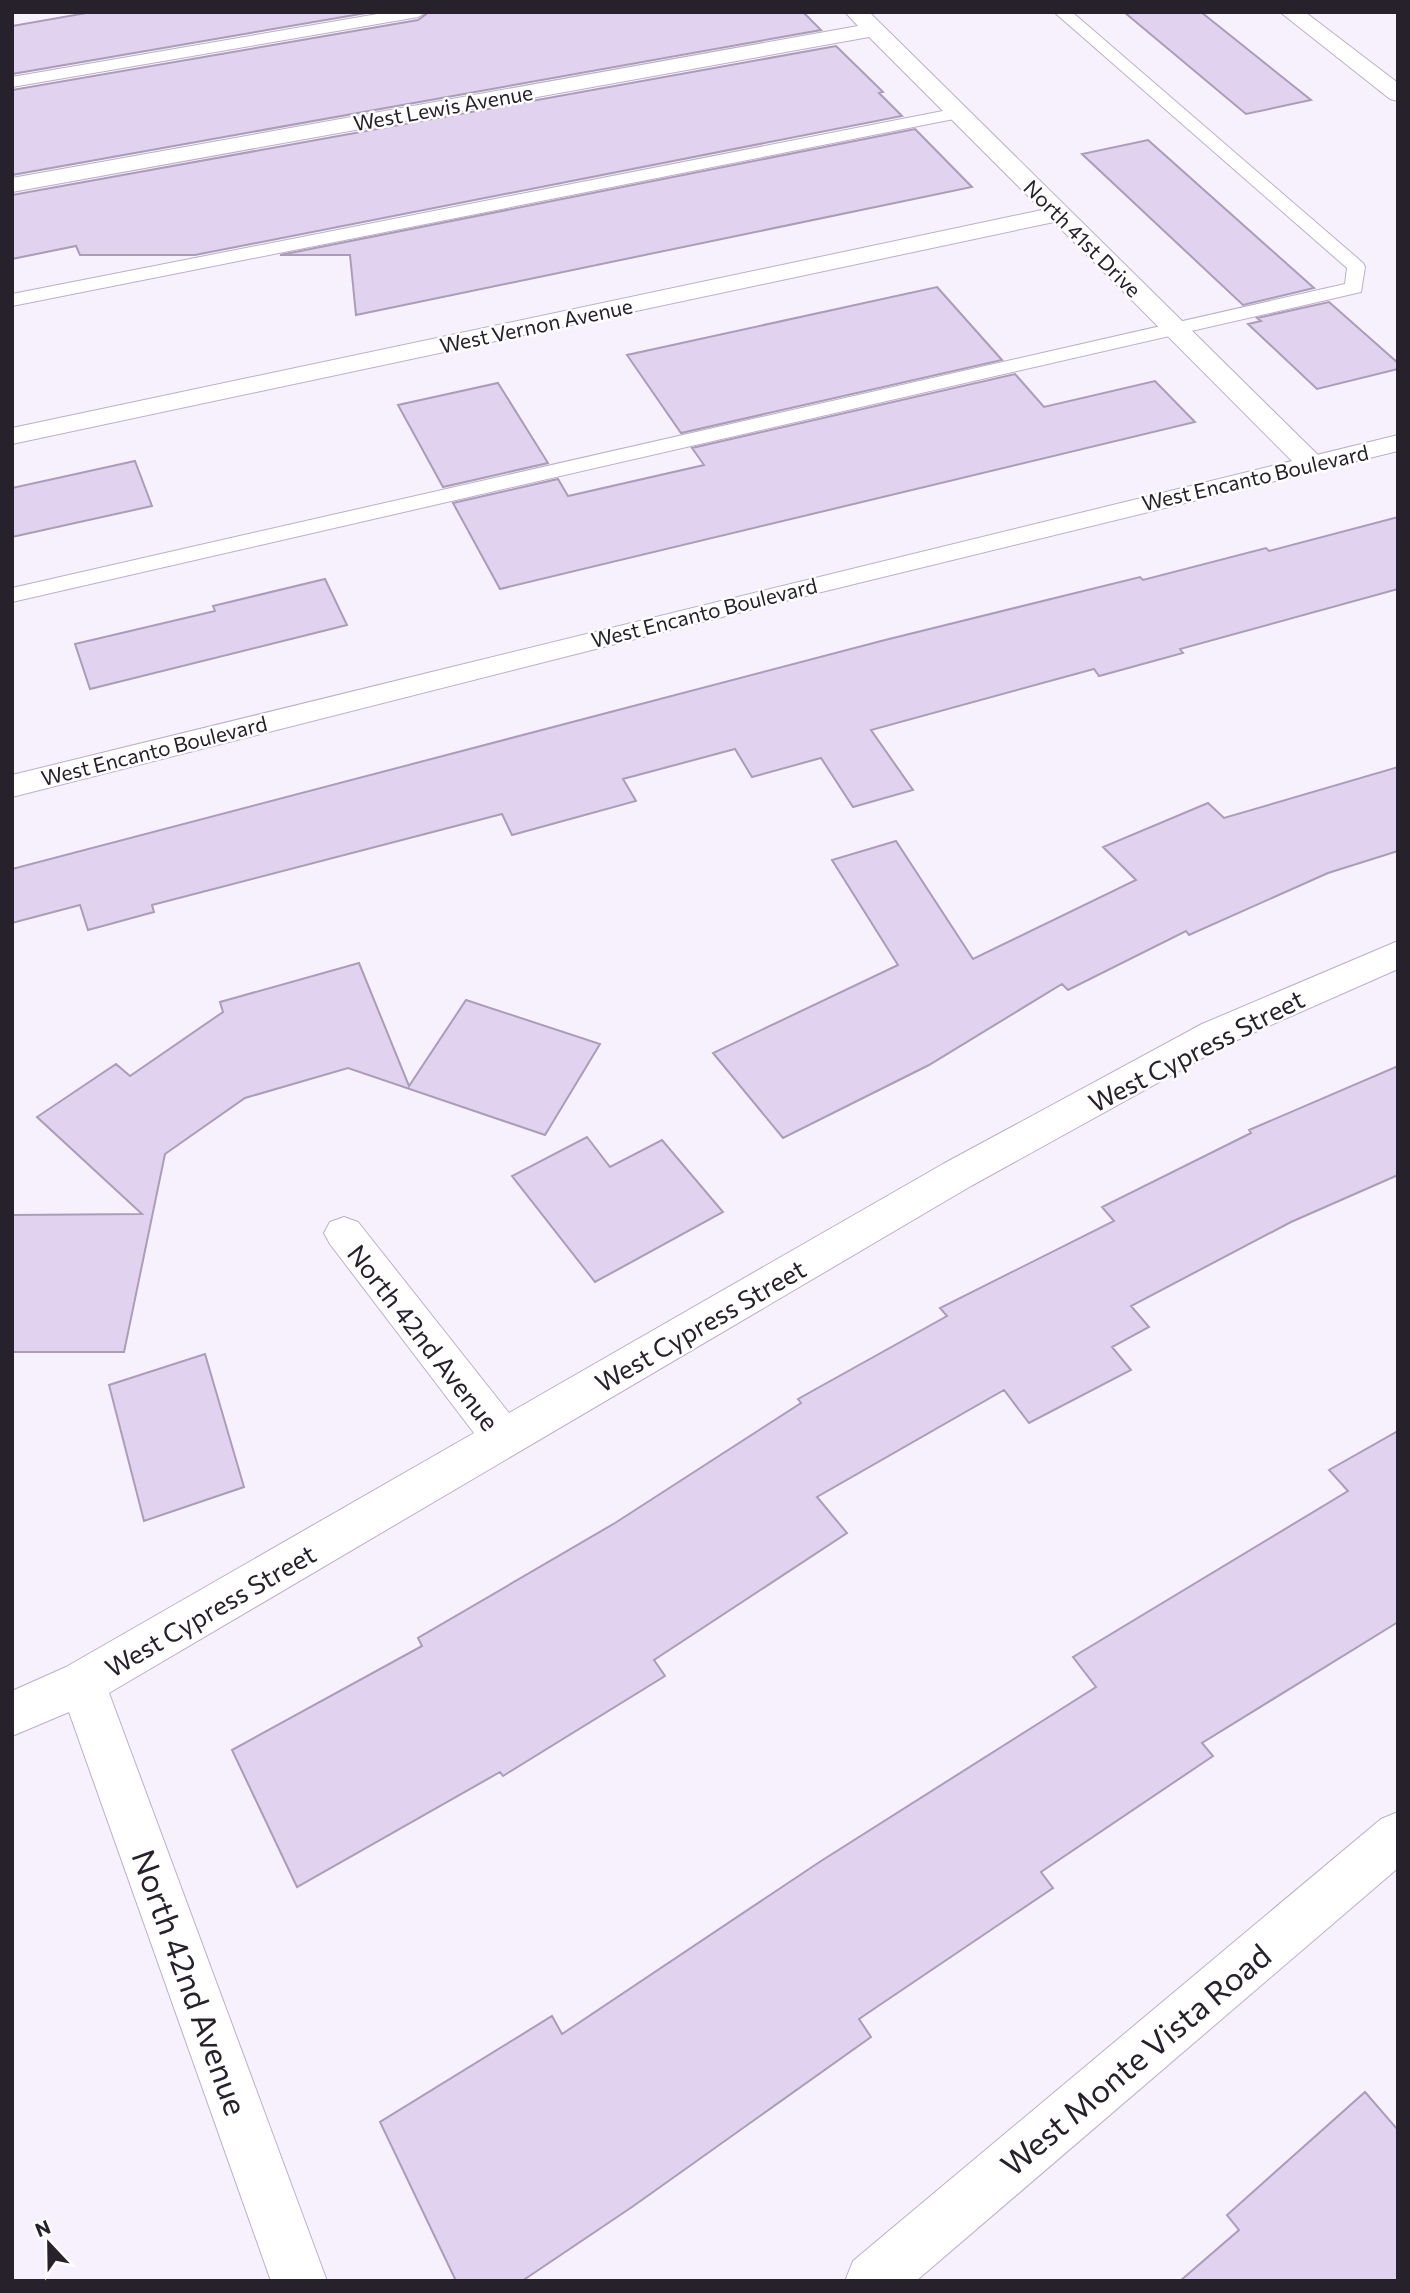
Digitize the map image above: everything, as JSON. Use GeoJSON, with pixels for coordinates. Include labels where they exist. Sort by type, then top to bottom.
{"type":"FeatureCollection","features":[{"type":"Feature","properties":{"kind":"street"},"geometry":{"type":"LineString","coordinates":[[1291,12],[1398,94]]}},
{"type":"Feature","properties":{"kind":"street","name":"North 41st Drive"},"geometry":{"type":"LineString","coordinates":[[865,21],[1310,463]]}},
{"type":"Feature","properties":{"kind":"street","name":"West Lewis Avenue"},"geometry":{"type":"LineString","coordinates":[[12,185],[865,21]]}},
{"type":"Feature","properties":{"kind":"street","name":"West Vernon Avenue"},"geometry":{"type":"LineString","coordinates":[[12,436],[1059,214]]}},
{"type":"Feature","properties":{"kind":"street","name":"West Encanto Boulevard"},"geometry":{"type":"LineString","coordinates":[[12,786],[1398,443]]}},
{"type":"Feature","properties":{"kind":"street","name":"West Cypress Street"},"geometry":{"type":"LineString","coordinates":[[12,1714],[82,1683],[957,1175],[1215,1034],[1398,954]]}},
{"type":"Feature","properties":{"kind":"street","name":"North 42nd Avenue"},"geometry":{"type":"LineString","coordinates":[[344,1233],[504,1440]]}},
{"type":"Feature","properties":{"kind":"street","name":"North 42nd Avenue"},"geometry":{"type":"LineString","coordinates":[[82,1683],[299,2281]]}},
{"type":"Feature","properties":{"kind":"street","name":"West Monte Vista Road"},"geometry":{"type":"LineString","coordinates":[[873,2281],[1398,1836]]}},
{"type":"Feature","properties":{"kind":"lane"},"geometry":{"type":"LineString","coordinates":[[12,82],[418,12]]}},
{"type":"Feature","properties":{"kind":"lane"},"geometry":{"type":"LineString","coordinates":[[12,595],[1354,288],[1356,267],[1062,12]]}},
{"type":"Feature","properties":{"kind":"lane"},"geometry":{"type":"LineString","coordinates":[[12,300],[958,113]]}},
{"type":"Feature","properties":{"kind":"building"},"geometry":{"type":"Polygon","coordinates":[[[92,12],[372,12],[12,74],[12,26],[92,12]]]}},
{"type":"Feature","properties":{"kind":"building"},"geometry":{"type":"Polygon","coordinates":[[[429,12],[803,12],[821,30],[12,175],[12,90],[418,20],[429,12]]]}},
{"type":"Feature","properties":{"kind":"building"},"geometry":{"type":"Polygon","coordinates":[[[1124,12],[1201,12],[1311,100],[1246,114],[1124,12]]]}},
{"type":"Feature","properties":{"kind":"building"},"geometry":{"type":"Polygon","coordinates":[[[836,46],[883,92],[879,93],[902,116],[195,255],[80,255],[76,246],[12,259],[12,195],[836,46]]]}},
{"type":"Feature","properties":{"kind":"building"},"geometry":{"type":"Polygon","coordinates":[[[915,129],[972,187],[356,315],[350,255],[280,255],[915,129]]]}},
{"type":"Feature","properties":{"kind":"building"},"geometry":{"type":"Polygon","coordinates":[[[1148,140],[1314,288],[1243,305],[1082,154],[1148,140]]]}},
{"type":"Feature","properties":{"kind":"building"},"geometry":{"type":"Polygon","coordinates":[[[937,287],[1002,360],[681,433],[627,355],[937,287]]]}},
{"type":"Feature","properties":{"kind":"building"},"geometry":{"type":"Polygon","coordinates":[[[1329,302],[1398,363],[1398,369],[1317,389],[1248,324],[1261,321],[1257,318],[1329,302]]]}},
{"type":"Feature","properties":{"kind":"building"},"geometry":{"type":"Polygon","coordinates":[[[1015,374],[1044,407],[1155,381],[1195,422],[500,589],[453,503],[558,479],[568,496],[704,465],[692,448],[1015,374]]]}},
{"type":"Feature","properties":{"kind":"building"},"geometry":{"type":"Polygon","coordinates":[[[498,383],[548,463],[443,487],[398,405],[498,383]]]}},
{"type":"Feature","properties":{"kind":"building"},"geometry":{"type":"Polygon","coordinates":[[[135,461],[152,506],[12,537],[12,488],[135,461]]]}},
{"type":"Feature","properties":{"kind":"building"},"geometry":{"type":"Polygon","coordinates":[[[1398,517],[1398,589],[1180,649],[1183,653],[1099,676],[1094,669],[871,730],[913,790],[853,807],[821,758],[752,777],[735,749],[623,779],[636,801],[512,835],[502,814],[152,905],[154,912],[88,930],[80,905],[12,923],[12,869],[885,640],[1140,577],[1143,580],[1266,548],[1269,551],[1398,517]]]}},
{"type":"Feature","properties":{"kind":"building"},"geometry":{"type":"Polygon","coordinates":[[[325,579],[347,625],[90,689],[75,644],[215,611],[213,606],[325,579]]]}},
{"type":"Feature","properties":{"kind":"building"},"geometry":{"type":"Polygon","coordinates":[[[1398,767],[1398,851],[1328,873],[1189,935],[1186,931],[1068,990],[1062,984],[929,1065],[783,1138],[713,1053],[898,965],[832,860],[896,841],[973,959],[1136,880],[1103,847],[1208,803],[1224,818],[1398,767]]]}},
{"type":"Feature","properties":{"kind":"building"},"geometry":{"type":"Polygon","coordinates":[[[359,963],[409,1086],[466,1000],[600,1044],[545,1135],[348,1068],[245,1098],[165,1154],[124,1352],[12,1352],[12,1215],[142,1214],[37,1117],[116,1064],[130,1076],[223,1012],[220,1002],[359,963]]]}},
{"type":"Feature","properties":{"kind":"building"},"geometry":{"type":"Polygon","coordinates":[[[1398,1066],[1398,1175],[1291,1222],[1131,1306],[1149,1327],[1112,1347],[1131,1370],[1029,1423],[1004,1390],[817,1497],[847,1533],[654,1660],[665,1676],[503,1776],[500,1772],[297,1887],[232,1750],[422,1646],[418,1638],[615,1523],[801,1403],[798,1399],[947,1316],[940,1308],[1114,1221],[1102,1207],[1251,1133],[1249,1130],[1398,1066]]]}},
{"type":"Feature","properties":{"kind":"building"},"geometry":{"type":"Polygon","coordinates":[[[587,1137],[610,1167],[662,1140],[723,1212],[595,1282],[512,1176],[587,1137]]]}},
{"type":"Feature","properties":{"kind":"building"},"geometry":{"type":"Polygon","coordinates":[[[205,1354],[244,1487],[144,1521],[109,1385],[205,1354]]]}},
{"type":"Feature","properties":{"kind":"building"},"geometry":{"type":"Polygon","coordinates":[[[1398,1431],[1398,1622],[1202,1743],[1213,1756],[1041,1872],[1053,1888],[859,2019],[871,2037],[632,2207],[522,2281],[456,2281],[380,2122],[552,2016],[562,2034],[821,1861],[1096,1687],[1073,1657],[1348,1491],[1329,1470],[1398,1431]]]}},
{"type":"Feature","properties":{"kind":"building"},"geometry":{"type":"Polygon","coordinates":[[[1365,2092],[1398,2130],[1398,2281],[1180,2281],[1239,2230],[1227,2215],[1365,2092]]]}}]}
